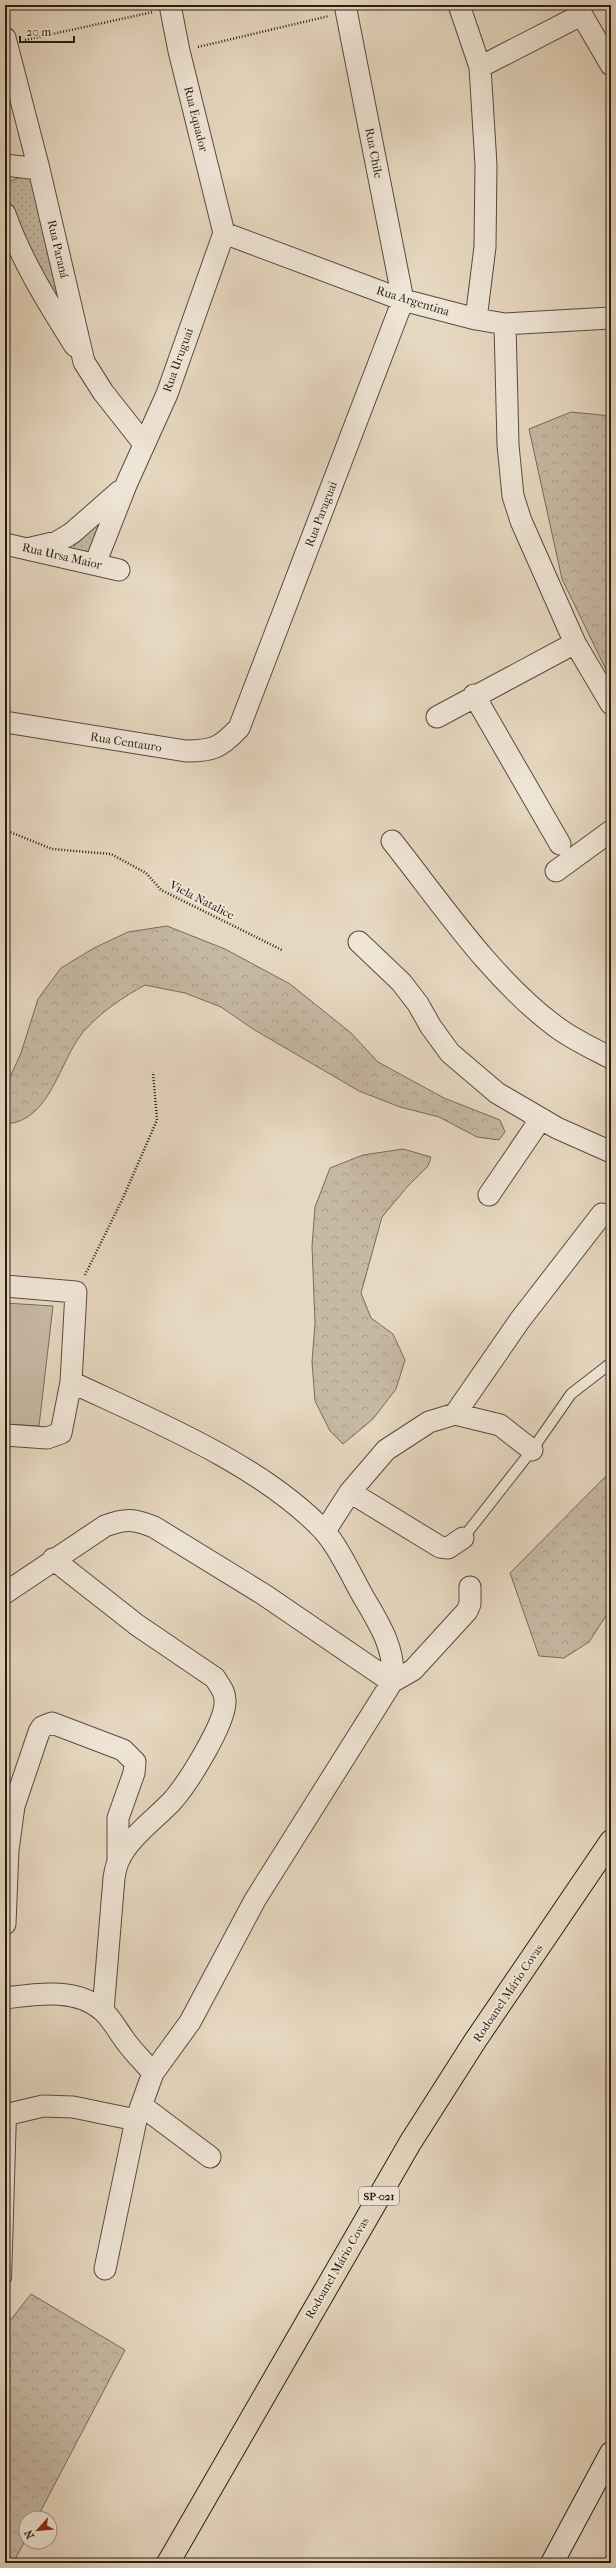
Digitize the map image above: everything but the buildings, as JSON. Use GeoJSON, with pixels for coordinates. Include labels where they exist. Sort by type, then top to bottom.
{"type":"FeatureCollection","features":[{"type":"Feature","properties":{"kind":"highway","name":"Rodoanel Mário Covas"},"geometry":{"type":"LineString","coordinates":[[168,2563],[410,2143],[475,2042],[611,1841]]}},
{"type":"Feature","properties":{"kind":"main road"},"geometry":{"type":"LineString","coordinates":[[552,2563],[611,2453]]}},
{"type":"Feature","properties":{"kind":"street"},"geometry":{"type":"LineString","coordinates":[[459,5],[480,67],[486,165],[485,247],[476,319]]}},
{"type":"Feature","properties":{"kind":"street","name":"Rua Equador"},"geometry":{"type":"LineString","coordinates":[[170,7],[179,51],[224,233]]}},
{"type":"Feature","properties":{"kind":"street","name":"Rua Chile"},"geometry":{"type":"LineString","coordinates":[[346,9],[403,300]]}},
{"type":"Feature","properties":{"kind":"street"},"geometry":{"type":"LineString","coordinates":[[480,67],[579,10],[611,65]]}},
{"type":"Feature","properties":{"kind":"street","name":"Rua Paraná"},"geometry":{"type":"LineString","coordinates":[[6,41],[39,169],[84,362],[103,392],[144,444]]}},
{"type":"Feature","properties":{"kind":"street"},"geometry":{"type":"LineString","coordinates":[[5,165],[39,169]]}},
{"type":"Feature","properties":{"kind":"street"},"geometry":{"type":"LineString","coordinates":[[5,214],[16,246],[34,280],[84,362]]}},
{"type":"Feature","properties":{"kind":"street","name":"Rua Argentina"},"geometry":{"type":"LineString","coordinates":[[224,233],[403,300],[476,319],[505,324],[611,318]]}},
{"type":"Feature","properties":{"kind":"street","name":"Rua Uruguai"},"geometry":{"type":"LineString","coordinates":[[95,564],[126,485],[166,394],[224,233]]}},
{"type":"Feature","properties":{"kind":"street","name":"Rua Paraguai"},"geometry":{"type":"LineString","coordinates":[[239,728],[403,300]]}},
{"type":"Feature","properties":{"kind":"street"},"geometry":{"type":"LineString","coordinates":[[505,324],[508,445],[514,496],[521,521],[575,643],[611,704]]}},
{"type":"Feature","properties":{"kind":"street","name":"Rua Uruguai"},"geometry":{"type":"LineString","coordinates":[[30,548],[57,542],[72,533],[95,515],[126,485]]}},
{"type":"Feature","properties":{"kind":"street","name":"Rua Ursa Maior"},"geometry":{"type":"LineString","coordinates":[[5,544],[30,548],[119,570]]}},
{"type":"Feature","properties":{"kind":"street"},"geometry":{"type":"LineString","coordinates":[[437,717],[474,695],[575,643]]}},
{"type":"Feature","properties":{"kind":"street"},"geometry":{"type":"LineString","coordinates":[[474,695],[560,844]]}},
{"type":"Feature","properties":{"kind":"street","name":"Rua Centauro"},"geometry":{"type":"LineString","coordinates":[[5,722],[186,752],[206,751],[223,745],[239,728]]}},
{"type":"Feature","properties":{"kind":"street"},"geometry":{"type":"LineString","coordinates":[[556,870],[611,831]]}},
{"type":"Feature","properties":{"kind":"street"},"geometry":{"type":"LineString","coordinates":[[392,841],[481,954],[526,1002],[555,1027],[611,1058]]}},
{"type":"Feature","properties":{"kind":"street"},"geometry":{"type":"LineString","coordinates":[[359,942],[401,982],[418,1004],[431,1027],[450,1052],[497,1093],[540,1120],[611,1152]]}},
{"type":"Feature","properties":{"kind":"street"},"geometry":{"type":"LineString","coordinates":[[489,1195],[540,1120]]}},
{"type":"Feature","properties":{"kind":"street"},"geometry":{"type":"LineString","coordinates":[[455,1414],[520,1320],[602,1214]]}},
{"type":"Feature","properties":{"kind":"street"},"geometry":{"type":"LineString","coordinates":[[5,1286],[76,1292],[71,1382],[61,1433],[47,1438],[5,1435]]}},
{"type":"Feature","properties":{"kind":"street"},"geometry":{"type":"LineString","coordinates":[[71,1382],[182,1435],[260,1479],[295,1503],[325,1531],[384,1635],[392,1664],[392,1682]]}},
{"type":"Feature","properties":{"kind":"street"},"geometry":{"type":"LineString","coordinates":[[325,1531],[350,1492],[371,1465],[391,1446],[429,1422],[455,1414],[500,1425],[532,1450]]}},
{"type":"Feature","properties":{"kind":"street"},"geometry":{"type":"LineString","coordinates":[[350,1492],[440,1547],[448,1548],[456,1545],[463,1538]]}},
{"type":"Feature","properties":{"kind":"street"},"geometry":{"type":"LineString","coordinates":[[5,1593],[53,1559],[105,1526],[123,1520],[139,1521],[154,1527],[262,1594],[392,1682]]}},
{"type":"Feature","properties":{"kind":"street"},"geometry":{"type":"LineString","coordinates":[[53,1559],[137,1625],[214,1678],[223,1691],[226,1699],[225,1713],[188,1780],[174,1798],[126,1849],[118,1860]]}},
{"type":"Feature","properties":{"kind":"street"},"geometry":{"type":"LineString","coordinates":[[105,2269],[139,2113],[153,2073],[190,2022],[255,1900],[392,1682],[414,1670],[467,1611],[470,1604],[470,1587]]}},
{"type":"Feature","properties":{"kind":"street"},"geometry":{"type":"LineString","coordinates":[[5,1924],[8,1850],[14,1806],[39,1732],[47,1724],[52,1723],[123,1750],[134,1762],[134,1773],[118,1818],[118,1860],[114,1878],[103,2011]]}},
{"type":"Feature","properties":{"kind":"street"},"geometry":{"type":"LineString","coordinates":[[5,1998],[55,1994],[70,1995],[86,2000],[103,2011],[128,2045],[153,2073]]}},
{"type":"Feature","properties":{"kind":"street"},"geometry":{"type":"LineString","coordinates":[[8,2114],[43,2106],[73,2106],[139,2113],[210,2157]]}},
{"type":"Feature","properties":{"kind":"lane"},"geometry":{"type":"LineString","coordinates":[[463,1538],[532,1450],[571,1394],[611,1363]]}},
{"type":"Feature","properties":{"kind":"lane"},"geometry":{"type":"LineString","coordinates":[[6,2278],[8,2114]]}},
{"type":"Feature","properties":{"kind":"path"},"geometry":{"type":"LineString","coordinates":[[6,41],[170,7]]}},
{"type":"Feature","properties":{"kind":"path"},"geometry":{"type":"LineString","coordinates":[[179,51],[346,9]]}},
{"type":"Feature","properties":{"kind":"path","name":"Viela Natalice"},"geometry":{"type":"LineString","coordinates":[[5,830],[52,849],[111,854],[146,873],[161,890],[282,950]]}},
{"type":"Feature","properties":{"kind":"path"},"geometry":{"type":"LineString","coordinates":[[76,1292],[123,1198],[157,1120],[153,1072]]}},
{"type":"Feature","properties":{"kind":"green space"},"geometry":{"type":"Polygon","coordinates":[[[28,174],[33,176],[71,316],[25,256],[7,203],[5,183],[28,174]]]}},
{"type":"Feature","properties":{"kind":"green space"},"geometry":{"type":"Polygon","coordinates":[[[571,412],[611,416],[611,680],[562,579],[529,429],[571,412]]]}},
{"type":"Feature","properties":{"kind":"green space"},"geometry":{"type":"Polygon","coordinates":[[[99,523],[89,553],[72,549],[75,545],[99,523]]]}},
{"type":"Feature","properties":{"kind":"green space"},"geometry":{"type":"Polygon","coordinates":[[[167,926],[225,949],[290,984],[351,1033],[378,1062],[444,1098],[500,1120],[505,1132],[499,1140],[477,1137],[439,1117],[400,1107],[359,1091],[253,1029],[221,1007],[185,993],[145,985],[113,1005],[84,1031],[75,1043],[44,1101],[33,1113],[21,1121],[5,1124],[5,1080],[10,1077],[21,1053],[38,999],[61,968],[94,948],[128,932],[167,926]]]}},
{"type":"Feature","properties":{"kind":"green space"},"geometry":{"type":"Polygon","coordinates":[[[403,1149],[431,1157],[428,1166],[407,1187],[382,1217],[361,1293],[371,1318],[393,1334],[405,1360],[396,1389],[373,1419],[343,1444],[330,1431],[315,1401],[312,1362],[315,1323],[312,1246],[315,1207],[330,1168],[363,1155],[403,1149]]]}},
{"type":"Feature","properties":{"kind":"green space"},"geometry":{"type":"Polygon","coordinates":[[[5,1303],[53,1306],[39,1426],[5,1424],[5,1303]]]}},
{"type":"Feature","properties":{"kind":"green space"},"geometry":{"type":"Polygon","coordinates":[[[611,1471],[611,1608],[589,1642],[564,1658],[539,1656],[510,1573],[611,1471]]]}},
{"type":"Feature","properties":{"kind":"green space"},"geometry":{"type":"Polygon","coordinates":[[[31,2294],[125,2350],[41,2510],[18,2510],[18,2550],[20,2550],[13,2563],[5,2563],[5,2327],[31,2294]]]}}]}
